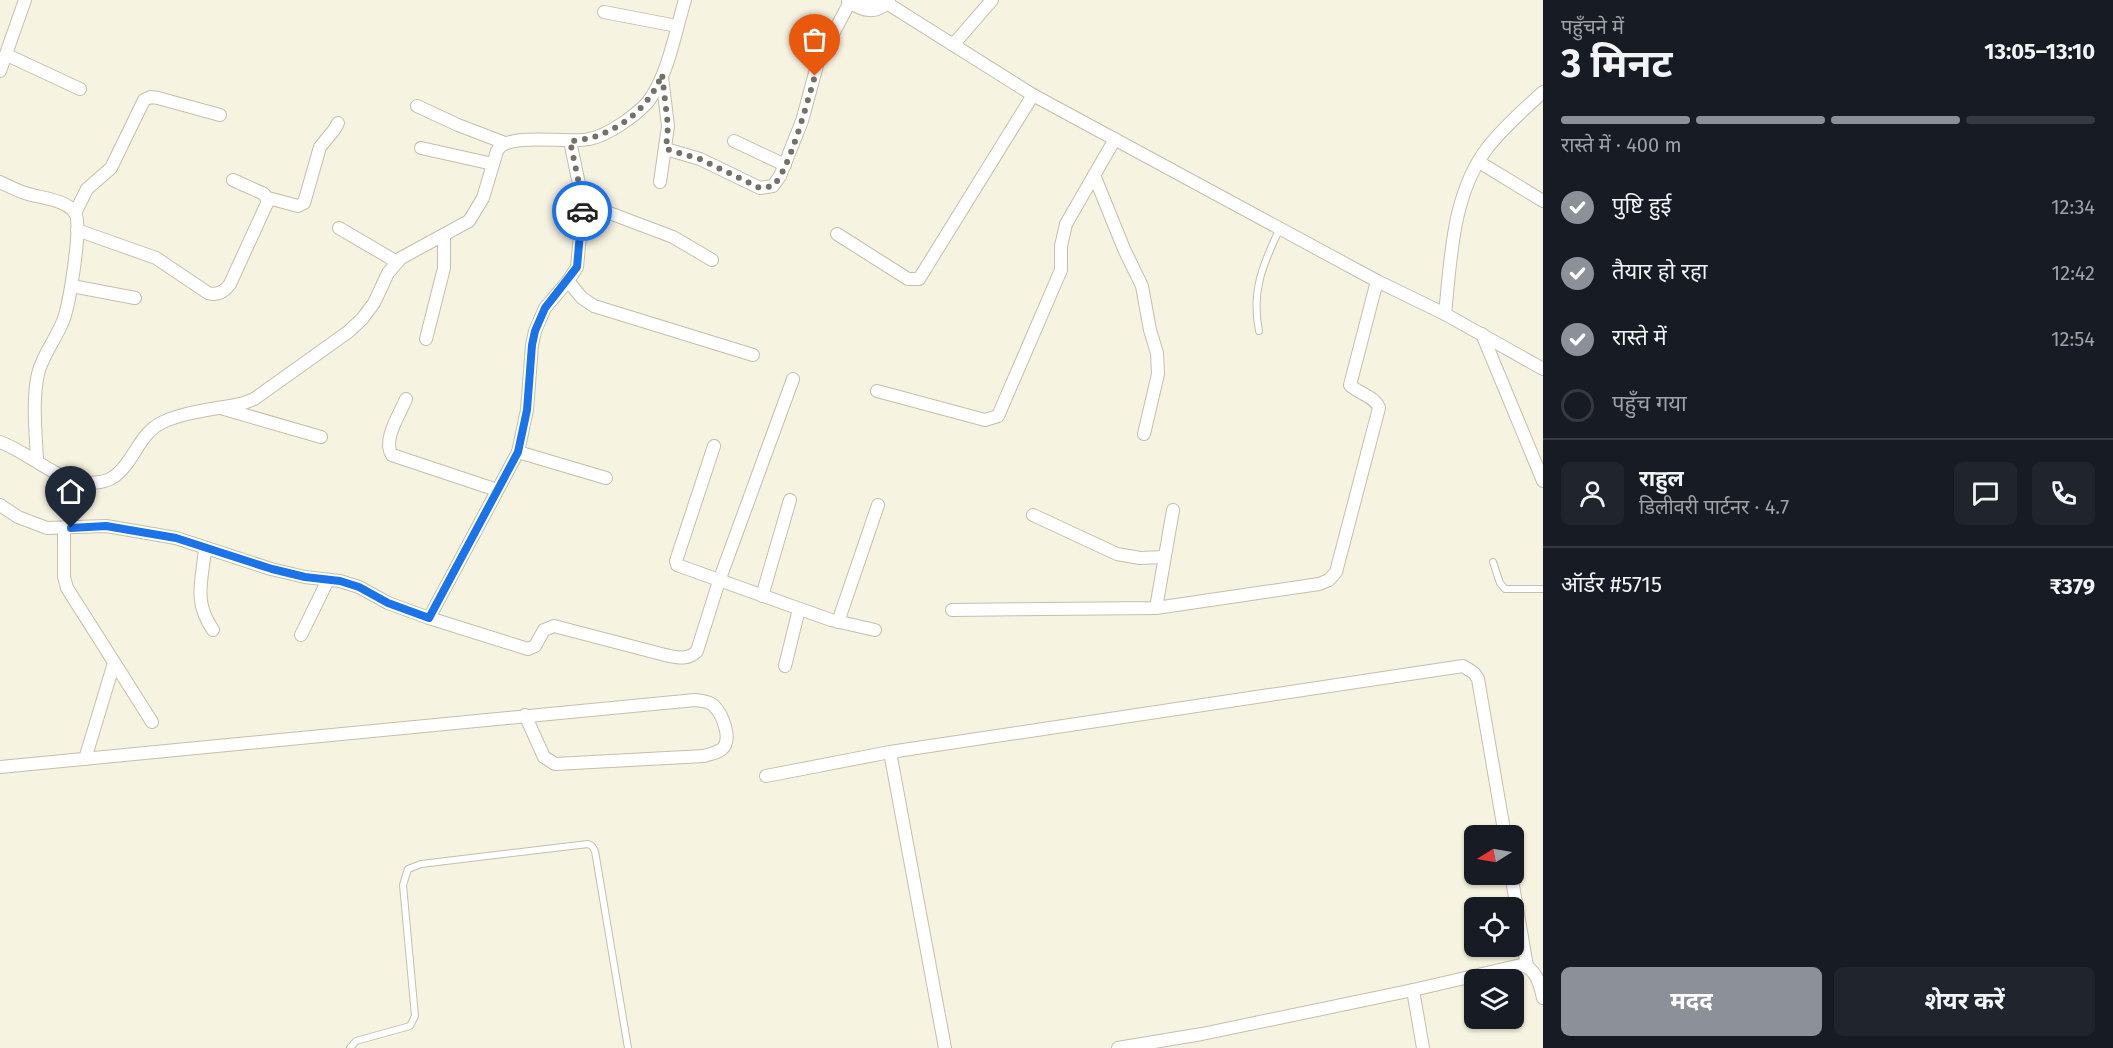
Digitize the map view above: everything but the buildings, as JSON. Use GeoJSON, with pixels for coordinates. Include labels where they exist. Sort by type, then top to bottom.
{"type":"FeatureCollection","features":[{"type":"Feature","properties":{"kind":"main road"},"geometry":{"type":"LineString","coordinates":[[851,0],[863,7],[871,8],[885,1]]}},
{"type":"Feature","properties":{"kind":"street"},"geometry":{"type":"LineString","coordinates":[[0,71],[26,0]]}},
{"type":"Feature","properties":{"kind":"street"},"geometry":{"type":"LineString","coordinates":[[0,442],[66,477],[81,482],[105,480],[115,476],[126,467],[146,434],[154,427],[174,418],[254,399],[348,332],[362,319],[374,303],[388,273],[397,262],[410,252],[461,227],[475,213],[483,198],[499,147],[505,142],[516,140],[570,141],[596,137],[637,113],[648,102],[657,87],[685,0]]}},
{"type":"Feature","properties":{"kind":"street"},"geometry":{"type":"LineString","coordinates":[[666,149],[700,159],[760,188],[773,186],[785,165],[802,121],[818,62],[851,0]]}},
{"type":"Feature","properties":{"kind":"street"},"geometry":{"type":"LineString","coordinates":[[953,45],[992,0]]}},
{"type":"Feature","properties":{"kind":"street"},"geometry":{"type":"LineString","coordinates":[[885,1],[1033,95],[1377,281],[1445,314],[1543,369]]}},
{"type":"Feature","properties":{"kind":"street"},"geometry":{"type":"LineString","coordinates":[[604,12],[677,26]]}},
{"type":"Feature","properties":{"kind":"street"},"geometry":{"type":"LineString","coordinates":[[7,55],[80,89]]}},
{"type":"Feature","properties":{"kind":"street"},"geometry":{"type":"LineString","coordinates":[[660,182],[668,126],[662,74]]}},
{"type":"Feature","properties":{"kind":"street"},"geometry":{"type":"LineString","coordinates":[[1445,314],[1458,213],[1465,191],[1488,148],[1543,92]]}},
{"type":"Feature","properties":{"kind":"street"},"geometry":{"type":"LineString","coordinates":[[837,234],[908,279],[919,279],[1033,95]]}},
{"type":"Feature","properties":{"kind":"street"},"geometry":{"type":"LineString","coordinates":[[37,461],[38,374],[63,320],[72,286],[77,230],[75,213],[87,189],[111,168],[144,100],[150,97],[158,98],[220,115]]}},
{"type":"Feature","properties":{"kind":"street"},"geometry":{"type":"LineString","coordinates":[[417,106],[458,125],[505,142]]}},
{"type":"Feature","properties":{"kind":"street"},"geometry":{"type":"LineString","coordinates":[[233,180],[268,198],[298,206],[303,204],[320,147],[338,123]]}},
{"type":"Feature","properties":{"kind":"street"},"geometry":{"type":"LineString","coordinates":[[877,391],[985,420],[998,416],[1061,270],[1061,246],[1066,224],[1115,139]]}},
{"type":"Feature","properties":{"kind":"street"},"geometry":{"type":"LineString","coordinates":[[429,618],[518,452],[527,410],[535,331],[545,308],[568,281],[579,261],[583,203],[570,141]]}},
{"type":"Feature","properties":{"kind":"street"},"geometry":{"type":"LineString","coordinates":[[734,141],[785,165]]}},
{"type":"Feature","properties":{"kind":"street"},"geometry":{"type":"LineString","coordinates":[[421,148],[493,164]]}},
{"type":"Feature","properties":{"kind":"street"},"geometry":{"type":"LineString","coordinates":[[1479,162],[1543,201]]}},
{"type":"Feature","properties":{"kind":"street"},"geometry":{"type":"LineString","coordinates":[[1094,175],[1124,249],[1142,286],[1150,330],[1157,353],[1158,374],[1144,434]]}},
{"type":"Feature","properties":{"kind":"street"},"geometry":{"type":"LineString","coordinates":[[0,182],[63,205],[75,213]]}},
{"type":"Feature","properties":{"kind":"street"},"geometry":{"type":"LineString","coordinates":[[77,230],[156,258],[200,288],[215,294],[223,291],[230,284],[267,205],[268,198]]}},
{"type":"Feature","properties":{"kind":"street"},"geometry":{"type":"LineString","coordinates":[[583,203],[673,237],[712,260]]}},
{"type":"Feature","properties":{"kind":"street"},"geometry":{"type":"LineString","coordinates":[[339,228],[397,262]]}},
{"type":"Feature","properties":{"kind":"street"},"geometry":{"type":"LineString","coordinates":[[426,339],[444,268],[444,235]]}},
{"type":"Feature","properties":{"kind":"street"},"geometry":{"type":"LineString","coordinates":[[568,281],[582,298],[594,306],[753,355]]}},
{"type":"Feature","properties":{"kind":"street"},"geometry":{"type":"LineString","coordinates":[[952,610],[1156,608],[1319,584],[1333,577],[1379,408],[1375,400],[1350,385],[1377,281]]}},
{"type":"Feature","properties":{"kind":"street"},"geometry":{"type":"LineString","coordinates":[[72,286],[135,298]]}},
{"type":"Feature","properties":{"kind":"street"},"geometry":{"type":"LineString","coordinates":[[1482,334],[1543,481]]}},
{"type":"Feature","properties":{"kind":"street"},"geometry":{"type":"LineString","coordinates":[[0,506],[18,517],[47,528],[106,526],[130,529],[176,538],[272,569],[359,587],[388,603],[528,649],[534,645],[544,630],[554,626],[665,655],[689,657],[698,651],[719,580],[793,379]]}},
{"type":"Feature","properties":{"kind":"street"},"geometry":{"type":"LineString","coordinates":[[406,399],[389,442],[389,451],[392,455],[497,490]]}},
{"type":"Feature","properties":{"kind":"street"},"geometry":{"type":"LineString","coordinates":[[221,408],[321,436]]}},
{"type":"Feature","properties":{"kind":"street"},"geometry":{"type":"LineString","coordinates":[[714,446],[676,562],[678,566],[838,622],[875,630]]}},
{"type":"Feature","properties":{"kind":"street"},"geometry":{"type":"LineString","coordinates":[[518,452],[606,478]]}},
{"type":"Feature","properties":{"kind":"street"},"geometry":{"type":"LineString","coordinates":[[762,596],[790,500]]}},
{"type":"Feature","properties":{"kind":"street"},"geometry":{"type":"LineString","coordinates":[[838,622],[878,505]]}},
{"type":"Feature","properties":{"kind":"street"},"geometry":{"type":"LineString","coordinates":[[1156,608],[1173,510]]}},
{"type":"Feature","properties":{"kind":"street"},"geometry":{"type":"LineString","coordinates":[[1033,515],[1117,554],[1140,558],[1164,557]]}},
{"type":"Feature","properties":{"kind":"street"},"geometry":{"type":"LineString","coordinates":[[63,529],[64,577],[67,588],[152,722]]}},
{"type":"Feature","properties":{"kind":"street"},"geometry":{"type":"LineString","coordinates":[[206,549],[200,603],[204,617],[213,630]]}},
{"type":"Feature","properties":{"kind":"street"},"geometry":{"type":"LineString","coordinates":[[301,635],[328,580]]}},
{"type":"Feature","properties":{"kind":"street"},"geometry":{"type":"LineString","coordinates":[[785,666],[799,609]]}},
{"type":"Feature","properties":{"kind":"street"},"geometry":{"type":"LineString","coordinates":[[85,759],[114,663]]}},
{"type":"Feature","properties":{"kind":"street"},"geometry":{"type":"LineString","coordinates":[[766,776],[890,752],[1463,666],[1474,673],[1478,679],[1503,825]]}},
{"type":"Feature","properties":{"kind":"street"},"geometry":{"type":"LineString","coordinates":[[0,767],[525,715],[704,701],[712,704],[719,714],[726,738],[721,750],[704,756],[555,764],[544,757],[525,715]]}},
{"type":"Feature","properties":{"kind":"street"},"geometry":{"type":"LineString","coordinates":[[890,752],[945,1048]]}},
{"type":"Feature","properties":{"kind":"street"},"geometry":{"type":"LineString","coordinates":[[1513,885],[1527,966],[1536,976],[1543,998]]}},
{"type":"Feature","properties":{"kind":"street"},"geometry":{"type":"LineString","coordinates":[[1118,1048],[1202,1034],[1511,967],[1527,966]]}},
{"type":"Feature","properties":{"kind":"street"},"geometry":{"type":"LineString","coordinates":[[1413,990],[1423,1048]]}},
{"type":"Feature","properties":{"kind":"lane"},"geometry":{"type":"LineString","coordinates":[[1259,331],[1255,302],[1265,259],[1280,228]]}},
{"type":"Feature","properties":{"kind":"lane"},"geometry":{"type":"LineString","coordinates":[[1493,562],[1500,584],[1505,589],[1543,589]]}},
{"type":"Feature","properties":{"kind":"lane"},"geometry":{"type":"LineString","coordinates":[[350,1048],[357,1041],[410,1026],[415,1016],[403,885],[408,869],[421,864],[588,844],[595,851],[628,1048]]}},
{"type":"Feature","properties":{"kind":"way so far"},"geometry":{"type":"LineString","coordinates":[[582,211],[583,203],[570,141],[596,137],[637,113],[648,102],[662,74],[668,126],[666,149],[688,154],[715,165],[760,188],[773,186],[780,176],[802,121],[815,76]]}},
{"type":"Feature","properties":{"kind":"route"},"geometry":{"type":"LineString","coordinates":[[71,528],[106,526],[176,538],[222,555],[272,569],[305,577],[340,581],[359,587],[388,603],[429,618],[518,452],[525,426],[535,331],[545,308],[577,267],[582,211]]}}]}
